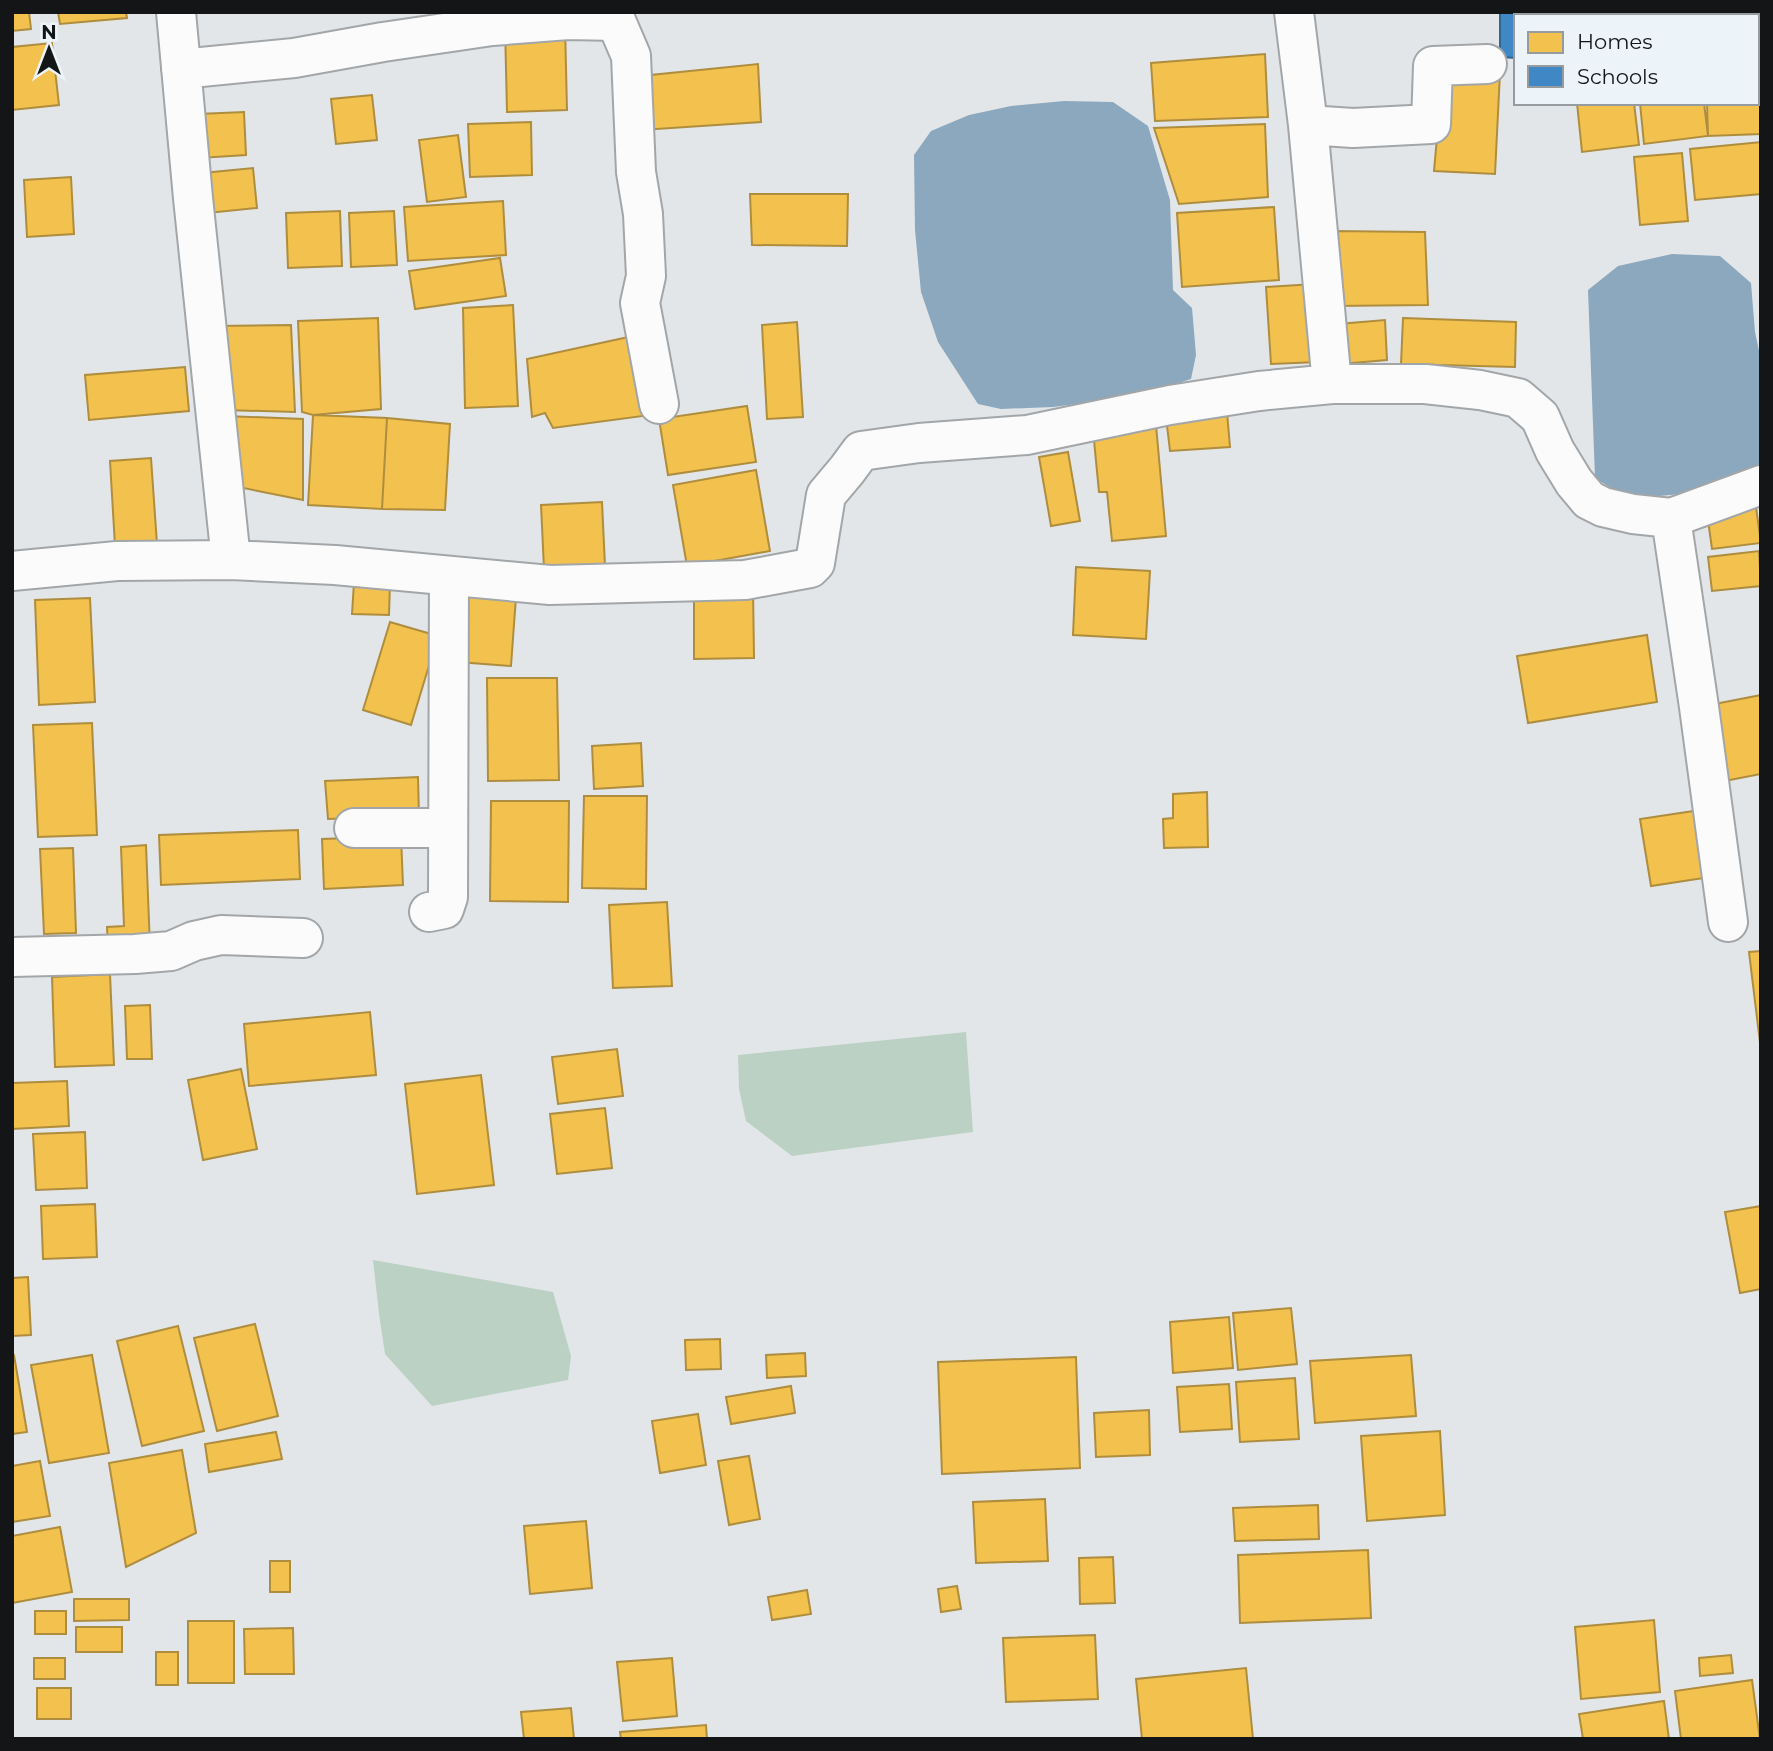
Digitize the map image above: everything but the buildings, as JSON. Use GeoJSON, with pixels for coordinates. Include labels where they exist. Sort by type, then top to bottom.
{"type":"FeatureCollection","features":[{"type":"Feature","properties":{"kind":"street"},"geometry":{"type":"LineString","coordinates":[[176,12],[231,560]]}},
{"type":"Feature","properties":{"kind":"street"},"geometry":{"type":"LineString","coordinates":[[1294,12],[1308,125],[1332,384]]}},
{"type":"Feature","properties":{"kind":"street"},"geometry":{"type":"LineString","coordinates":[[181,69],[294,58],[492,26],[568,20],[616,22],[631,56],[636,172],[643,214],[646,276],[640,303],[659,404]]}},
{"type":"Feature","properties":{"kind":"street"},"geometry":{"type":"LineString","coordinates":[[1308,125],[1353,128],[1431,124],[1433,66],[1487,64]]}},
{"type":"Feature","properties":{"kind":"street"},"geometry":{"type":"LineString","coordinates":[[12,571],[117,561],[231,560],[335,565],[550,585],[745,580],[810,568],[815,563],[827,495],[861,451],[919,443],[1027,435],[1170,405],[1259,391],[1332,384],[1426,384],[1480,390],[1518,398],[1540,417],[1555,451],[1574,482],[1589,500],[1603,508],[1671,518],[1761,485]]}},
{"type":"Feature","properties":{"kind":"street"},"geometry":{"type":"LineString","coordinates":[[1671,518],[1728,922]]}},
{"type":"Feature","properties":{"kind":"street"},"geometry":{"type":"LineString","coordinates":[[429,912],[444,909],[448,897],[449,576]]}},
{"type":"Feature","properties":{"kind":"street"},"geometry":{"type":"LineString","coordinates":[[354,828],[447,828]]}},
{"type":"Feature","properties":{"kind":"street"},"geometry":{"type":"LineString","coordinates":[[12,957],[171,951],[194,941],[221,936],[303,938]]}},
{"type":"Feature","properties":{"kind":"green space"},"geometry":{"type":"Polygon","coordinates":[[[966,1032],[973,1132],[792,1156],[746,1121],[739,1089],[738,1055],[966,1032]]]}},
{"type":"Feature","properties":{"kind":"green space"},"geometry":{"type":"Polygon","coordinates":[[[373,1260],[553,1292],[571,1356],[568,1380],[432,1406],[385,1354],[373,1260]]]}},
{"type":"Feature","properties":{"kind":"water"},"geometry":{"type":"Polygon","coordinates":[[[1064,101],[1113,102],[1148,126],[1170,200],[1173,290],[1192,308],[1196,355],[1191,379],[1147,393],[1053,407],[1001,409],[978,404],[938,342],[921,292],[915,230],[914,155],[931,131],[969,115],[1011,106],[1064,101]]]}},
{"type":"Feature","properties":{"kind":"water"},"geometry":{"type":"Polygon","coordinates":[[[1672,254],[1720,256],[1751,283],[1755,332],[1761,360],[1761,462],[1748,477],[1691,493],[1628,499],[1595,478],[1588,290],[1618,266],[1672,254]]]}}]}
